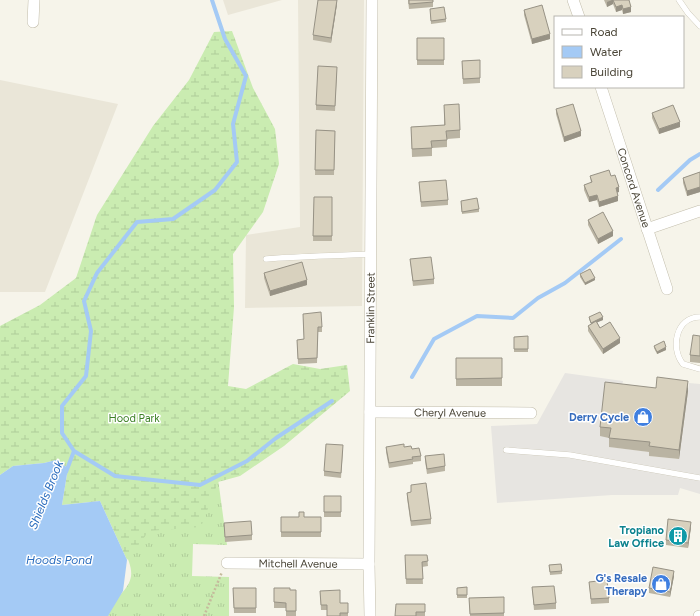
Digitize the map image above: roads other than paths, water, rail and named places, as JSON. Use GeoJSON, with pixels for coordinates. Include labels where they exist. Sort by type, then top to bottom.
{"type":"FeatureCollection","features":[{"type":"Feature","properties":{"kind":"street"},"geometry":{"type":"LineString","coordinates":[[33,22],[34,0]]}},
{"type":"Feature","properties":{"kind":"street","name":"Franklin Street"},"geometry":{"type":"LineString","coordinates":[[370,616],[368,564],[372,0]]}},
{"type":"Feature","properties":{"kind":"street"},"geometry":{"type":"LineString","coordinates":[[573,0],[579,16]]}},
{"type":"Feature","properties":{"kind":"street","name":"Concord Avenue"},"geometry":{"type":"LineString","coordinates":[[601,88],[667,289]]}},
{"type":"Feature","properties":{"kind":"street"},"geometry":{"type":"LineString","coordinates":[[647,229],[700,211]]}},
{"type":"Feature","properties":{"kind":"street","name":"Cheryl Avenue"},"geometry":{"type":"LineString","coordinates":[[370,412],[531,413]]}},
{"type":"Feature","properties":{"kind":"street","name":"Mitchell Avenue"},"geometry":{"type":"LineString","coordinates":[[227,563],[368,564]]}},
{"type":"Feature","properties":{"kind":"lane"},"geometry":{"type":"LineString","coordinates":[[679,0],[700,26]]}},
{"type":"Feature","properties":{"kind":"lane"},"geometry":{"type":"LineString","coordinates":[[266,259],[371,254]]}},
{"type":"Feature","properties":{"kind":"lane"},"geometry":{"type":"LineString","coordinates":[[699,317],[692,317],[685,322],[680,330],[675,346],[677,353],[684,364],[700,369]]}},
{"type":"Feature","properties":{"kind":"lane"},"geometry":{"type":"LineString","coordinates":[[506,450],[570,455],[700,478]]}},
{"type":"Feature","properties":{"kind":"water","name":"Hoods Pond"},"geometry":{"type":"Polygon","coordinates":[[[56,460],[68,468],[62,505],[100,501],[127,560],[123,591],[108,616],[0,616],[0,475],[13,466],[44,463],[56,460]]]}},
{"type":"Feature","properties":{"kind":"waterway","name":"Shields Brook"},"geometry":{"type":"LineString","coordinates":[[66,472],[74,451],[62,433],[62,406],[86,376],[91,331],[84,301],[97,273],[137,222],[173,219],[215,190],[237,162],[233,124],[246,76],[225,39],[212,0]]}},
{"type":"Feature","properties":{"kind":"waterway"},"geometry":{"type":"LineString","coordinates":[[658,190],[690,160],[700,154]]}},
{"type":"Feature","properties":{"kind":"waterway"},"geometry":{"type":"LineString","coordinates":[[412,377],[434,339],[477,316],[513,318],[538,298],[565,283],[621,239]]}},
{"type":"Feature","properties":{"kind":"waterway"},"geometry":{"type":"LineString","coordinates":[[74,451],[115,476],[200,485],[247,461],[276,438],[332,401]]}},
{"type":"Feature","properties":{"kind":"place","name":"Derry Cycle"},"geometry":{"type":"Point","coordinates":[643,417]}},
{"type":"Feature","properties":{"kind":"place","name":"Tropiano Law Office"},"geometry":{"type":"Point","coordinates":[678,536]}},
{"type":"Feature","properties":{"kind":"place","name":"G's Resale Therapy"},"geometry":{"type":"Point","coordinates":[661,584]}},
{"type":"Feature","properties":{"kind":"park label","name":"Hood Park"},"geometry":{"type":"Point","coordinates":[134,418]}}]}
